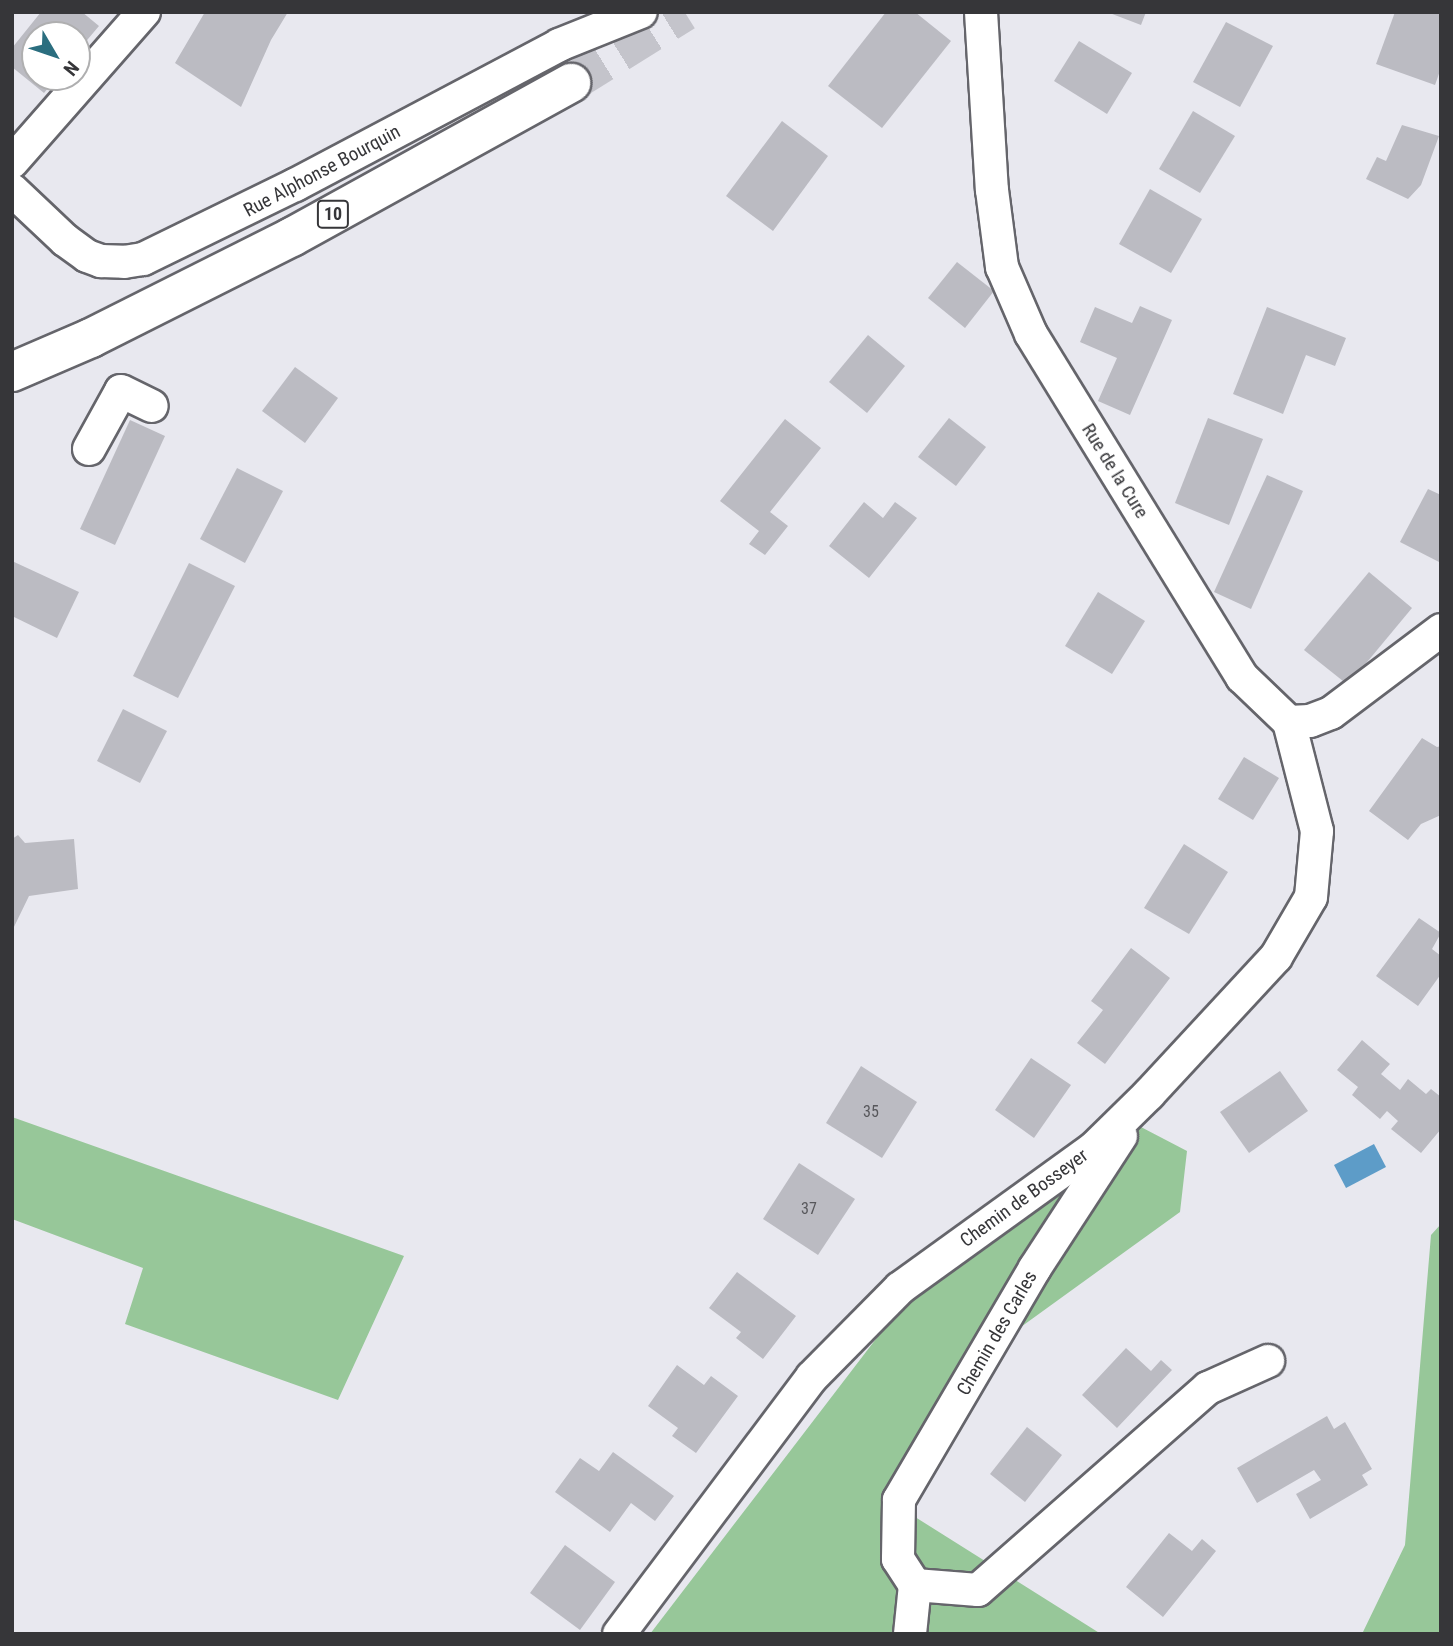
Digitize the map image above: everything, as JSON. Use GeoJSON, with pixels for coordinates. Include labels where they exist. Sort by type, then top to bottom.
{"type":"FeatureCollection","features":[{"type":"Feature","properties":{"kind":"main road","name":"10"},"geometry":{"type":"LineString","coordinates":[[12,372],[91,338],[292,237],[571,83]]}},
{"type":"Feature","properties":{"kind":"street"},"geometry":{"type":"LineString","coordinates":[[12,162],[144,12]]}},
{"type":"Feature","properties":{"kind":"street","name":"Rue Alphonse Bourquin"},"geometry":{"type":"LineString","coordinates":[[12,190],[65,240],[87,256],[101,261],[143,260],[295,185],[559,45],[641,12]]}},
{"type":"Feature","properties":{"kind":"street","name":"Rue de la Cure"},"geometry":{"type":"LineString","coordinates":[[981,12],[992,190],[1002,267],[1025,322],[1241,677],[1289,722]]}},
{"type":"Feature","properties":{"kind":"street"},"geometry":{"type":"LineString","coordinates":[[89,449],[121,391],[152,405]]}},
{"type":"Feature","properties":{"kind":"street"},"geometry":{"type":"LineString","coordinates":[[1289,722],[1310,721],[1331,713],[1441,630]]}},
{"type":"Feature","properties":{"kind":"street","name":"Chemin de Bosseyer"},"geometry":{"type":"LineString","coordinates":[[620,1634],[812,1377],[900,1288],[1094,1148],[1149,1094],[1276,957],[1311,897],[1317,831],[1289,722]]}},
{"type":"Feature","properties":{"kind":"street","name":"Chemin des Carles"},"geometry":{"type":"LineString","coordinates":[[915,1585],[898,1559],[900,1500],[1035,1268],[1149,1094]]}},
{"type":"Feature","properties":{"kind":"street"},"geometry":{"type":"LineString","coordinates":[[910,1634],[915,1585],[978,1590],[1208,1388],[1268,1361]]}},
{"type":"Feature","properties":{"kind":"green space"},"geometry":{"type":"Polygon","coordinates":[[[12,1117],[404,1256],[338,1400],[125,1324],[143,1268],[12,1219],[12,1117]]]}},
{"type":"Feature","properties":{"kind":"green space"},"geometry":{"type":"Polygon","coordinates":[[[1139,1126],[1187,1151],[1180,1212],[993,1347],[904,1510],[1101,1634],[650,1634],[905,1301],[1139,1126]]]}},
{"type":"Feature","properties":{"kind":"green space"},"geometry":{"type":"Polygon","coordinates":[[[1441,1224],[1441,1634],[1362,1634],[1405,1545],[1431,1235],[1441,1224]]]}},
{"type":"Feature","properties":{"kind":"water"},"geometry":{"type":"Polygon","coordinates":[[[1374,1144],[1386,1167],[1346,1188],[1334,1165],[1374,1144]]]}},
{"type":"Feature","properties":{"kind":"building"},"geometry":{"type":"Polygon","coordinates":[[[41,12],[82,12],[99,26],[91,35],[91,21],[34,21],[41,12]]]}},
{"type":"Feature","properties":{"kind":"building"},"geometry":{"type":"Polygon","coordinates":[[[205,12],[288,12],[271,40],[241,107],[175,63],[205,12]]]}},
{"type":"Feature","properties":{"kind":"building"},"geometry":{"type":"Polygon","coordinates":[[[886,12],[915,12],[951,41],[882,128],[828,86],[886,12]]]}},
{"type":"Feature","properties":{"kind":"building"},"geometry":{"type":"Polygon","coordinates":[[[1107,12],[1146,12],[1141,25],[1107,12]]]}},
{"type":"Feature","properties":{"kind":"building"},"geometry":{"type":"Polygon","coordinates":[[[1395,12],[1441,12],[1441,68],[1435,85],[1376,64],[1395,12]]]}},
{"type":"Feature","properties":{"kind":"building"},"geometry":{"type":"Polygon","coordinates":[[[1226,22],[1273,46],[1240,107],[1193,82],[1226,22]]]}},
{"type":"Feature","properties":{"kind":"building"},"geometry":{"type":"Polygon","coordinates":[[[21,37],[21,74],[12,67],[12,48],[21,37]]]}},
{"type":"Feature","properties":{"kind":"building"},"geometry":{"type":"Polygon","coordinates":[[[1079,41],[1132,73],[1107,114],[1054,81],[1079,41]]]}},
{"type":"Feature","properties":{"kind":"building"},"geometry":{"type":"Polygon","coordinates":[[[1193,111],[1235,136],[1200,193],[1159,169],[1193,111]]]}},
{"type":"Feature","properties":{"kind":"building"},"geometry":{"type":"Polygon","coordinates":[[[782,121],[828,156],[773,231],[726,196],[782,121]]]}},
{"type":"Feature","properties":{"kind":"building"},"geometry":{"type":"Polygon","coordinates":[[[1402,125],[1439,136],[1421,185],[1408,199],[1366,179],[1377,157],[1386,161],[1402,125]]]}},
{"type":"Feature","properties":{"kind":"building"},"geometry":{"type":"Polygon","coordinates":[[[1150,189],[1202,219],[1171,273],[1119,244],[1150,189]]]}},
{"type":"Feature","properties":{"kind":"building"},"geometry":{"type":"Polygon","coordinates":[[[957,262],[994,291],[965,328],[928,298],[957,262]]]}},
{"type":"Feature","properties":{"kind":"building"},"geometry":{"type":"Polygon","coordinates":[[[1140,306],[1172,320],[1130,415],[1098,401],[1117,358],[1080,342],[1095,307],[1132,323],[1140,306]]]}},
{"type":"Feature","properties":{"kind":"building"},"geometry":{"type":"Polygon","coordinates":[[[1267,307],[1346,338],[1335,366],[1306,355],[1283,414],[1233,394],[1267,307]]]}},
{"type":"Feature","properties":{"kind":"building"},"geometry":{"type":"Polygon","coordinates":[[[868,335],[905,366],[867,413],[829,382],[868,335]]]}},
{"type":"Feature","properties":{"kind":"building"},"geometry":{"type":"Polygon","coordinates":[[[295,367],[338,398],[305,443],[262,411],[295,367]]]}},
{"type":"Feature","properties":{"kind":"building"},"geometry":{"type":"Polygon","coordinates":[[[949,418],[986,447],[956,486],[918,457],[949,418]]]}},
{"type":"Feature","properties":{"kind":"building"},"geometry":{"type":"Polygon","coordinates":[[[1208,418],[1263,439],[1229,525],[1175,503],[1208,418]]]}},
{"type":"Feature","properties":{"kind":"building"},"geometry":{"type":"Polygon","coordinates":[[[785,419],[821,448],[770,512],[788,526],[765,555],[749,544],[759,531],[720,501],[785,419]]]}},
{"type":"Feature","properties":{"kind":"building"},"geometry":{"type":"Polygon","coordinates":[[[130,420],[165,436],[115,545],[80,529],[130,420]]]}},
{"type":"Feature","properties":{"kind":"building"},"geometry":{"type":"Polygon","coordinates":[[[237,468],[283,491],[245,563],[200,539],[237,468]]]}},
{"type":"Feature","properties":{"kind":"building"},"geometry":{"type":"Polygon","coordinates":[[[1267,475],[1303,491],[1251,609],[1214,592],[1267,475]]]}},
{"type":"Feature","properties":{"kind":"building"},"geometry":{"type":"Polygon","coordinates":[[[1428,489],[1441,495],[1441,563],[1400,542],[1428,489]]]}},
{"type":"Feature","properties":{"kind":"building"},"geometry":{"type":"Polygon","coordinates":[[[864,502],[883,518],[895,502],[917,518],[869,578],[829,546],[864,502]]]}},
{"type":"Feature","properties":{"kind":"building"},"geometry":{"type":"Polygon","coordinates":[[[12,561],[79,592],[57,638],[12,616],[12,561]]]}},
{"type":"Feature","properties":{"kind":"building"},"geometry":{"type":"Polygon","coordinates":[[[189,563],[235,586],[178,698],[133,676],[189,563]]]}},
{"type":"Feature","properties":{"kind":"building"},"geometry":{"type":"Polygon","coordinates":[[[1369,572],[1412,608],[1348,685],[1304,650],[1369,572]]]}},
{"type":"Feature","properties":{"kind":"building"},"geometry":{"type":"Polygon","coordinates":[[[1098,592],[1145,621],[1112,674],[1065,646],[1098,592]]]}},
{"type":"Feature","properties":{"kind":"building"},"geometry":{"type":"Polygon","coordinates":[[[123,709],[167,731],[140,783],[97,761],[123,709]]]}},
{"type":"Feature","properties":{"kind":"building"},"geometry":{"type":"Polygon","coordinates":[[[1422,738],[1437,747],[1441,746],[1441,815],[1421,824],[1408,840],[1369,811],[1422,738]]]}},
{"type":"Feature","properties":{"kind":"building"},"geometry":{"type":"Polygon","coordinates":[[[1244,757],[1279,778],[1253,820],[1218,799],[1244,757]]]}},
{"type":"Feature","properties":{"kind":"building"},"geometry":{"type":"Polygon","coordinates":[[[18,835],[25,843],[74,839],[78,889],[29,896],[12,931],[12,839],[18,835]]]}},
{"type":"Feature","properties":{"kind":"building"},"geometry":{"type":"Polygon","coordinates":[[[1184,844],[1228,872],[1189,934],[1144,908],[1184,844]]]}},
{"type":"Feature","properties":{"kind":"building"},"geometry":{"type":"Polygon","coordinates":[[[1419,918],[1441,933],[1432,949],[1441,956],[1441,974],[1418,1006],[1376,976],[1419,918]]]}},
{"type":"Feature","properties":{"kind":"building"},"geometry":{"type":"Polygon","coordinates":[[[1131,948],[1170,978],[1105,1064],[1077,1043],[1103,1010],[1091,1001],[1131,948]]]}},
{"type":"Feature","properties":{"kind":"building"},"geometry":{"type":"Polygon","coordinates":[[[1362,1040],[1390,1064],[1381,1074],[1400,1090],[1408,1079],[1426,1094],[1431,1089],[1441,1097],[1441,1129],[1421,1153],[1391,1129],[1398,1121],[1387,1111],[1380,1119],[1352,1095],[1358,1087],[1337,1070],[1362,1040]]]}},
{"type":"Feature","properties":{"kind":"building"},"geometry":{"type":"Polygon","coordinates":[[[1031,1058],[1071,1085],[1034,1138],[995,1110],[1031,1058]]]}},
{"type":"Feature","properties":{"kind":"building"},"geometry":{"type":"Polygon","coordinates":[[[861,1066],[917,1102],[882,1158],[826,1123],[861,1066]]]}},
{"type":"Feature","properties":{"kind":"building"},"geometry":{"type":"Polygon","coordinates":[[[1280,1071],[1308,1111],[1249,1153],[1220,1112],[1280,1071]]]}},
{"type":"Feature","properties":{"kind":"building"},"geometry":{"type":"Polygon","coordinates":[[[799,1163],[855,1199],[818,1255],[763,1219],[799,1163]]]}},
{"type":"Feature","properties":{"kind":"building"},"geometry":{"type":"Polygon","coordinates":[[[737,1272],[796,1316],[763,1359],[736,1338],[741,1332],[709,1308],[737,1272]]]}},
{"type":"Feature","properties":{"kind":"building"},"geometry":{"type":"Polygon","coordinates":[[[1126,1348],[1151,1371],[1161,1360],[1172,1370],[1117,1428],[1082,1395],[1126,1348]]]}},
{"type":"Feature","properties":{"kind":"building"},"geometry":{"type":"Polygon","coordinates":[[[677,1365],[704,1385],[711,1376],[738,1396],[696,1453],[672,1436],[678,1428],[648,1406],[677,1365]]]}},
{"type":"Feature","properties":{"kind":"building"},"geometry":{"type":"Polygon","coordinates":[[[1327,1416],[1334,1429],[1345,1422],[1372,1469],[1362,1475],[1368,1485],[1310,1519],[1296,1494],[1321,1480],[1314,1470],[1257,1503],[1237,1468],[1327,1416]]]}},
{"type":"Feature","properties":{"kind":"building"},"geometry":{"type":"Polygon","coordinates":[[[1027,1427],[1062,1455],[1025,1502],[990,1474],[1027,1427]]]}},
{"type":"Feature","properties":{"kind":"building"},"geometry":{"type":"Polygon","coordinates":[[[613,1452],[674,1496],[655,1521],[631,1503],[610,1532],[555,1492],[580,1458],[599,1471],[613,1452]]]}},
{"type":"Feature","properties":{"kind":"building"},"geometry":{"type":"Polygon","coordinates":[[[1169,1533],[1192,1551],[1202,1539],[1216,1551],[1163,1617],[1126,1587],[1169,1533]]]}},
{"type":"Feature","properties":{"kind":"building"},"geometry":{"type":"Polygon","coordinates":[[[565,1545],[615,1582],[580,1630],[530,1593],[565,1545]]]}},
{"type":"Feature","properties":{"kind":"tunnel"},"geometry":{"type":"LineString","coordinates":[[571,83],[685,12]]}}]}
